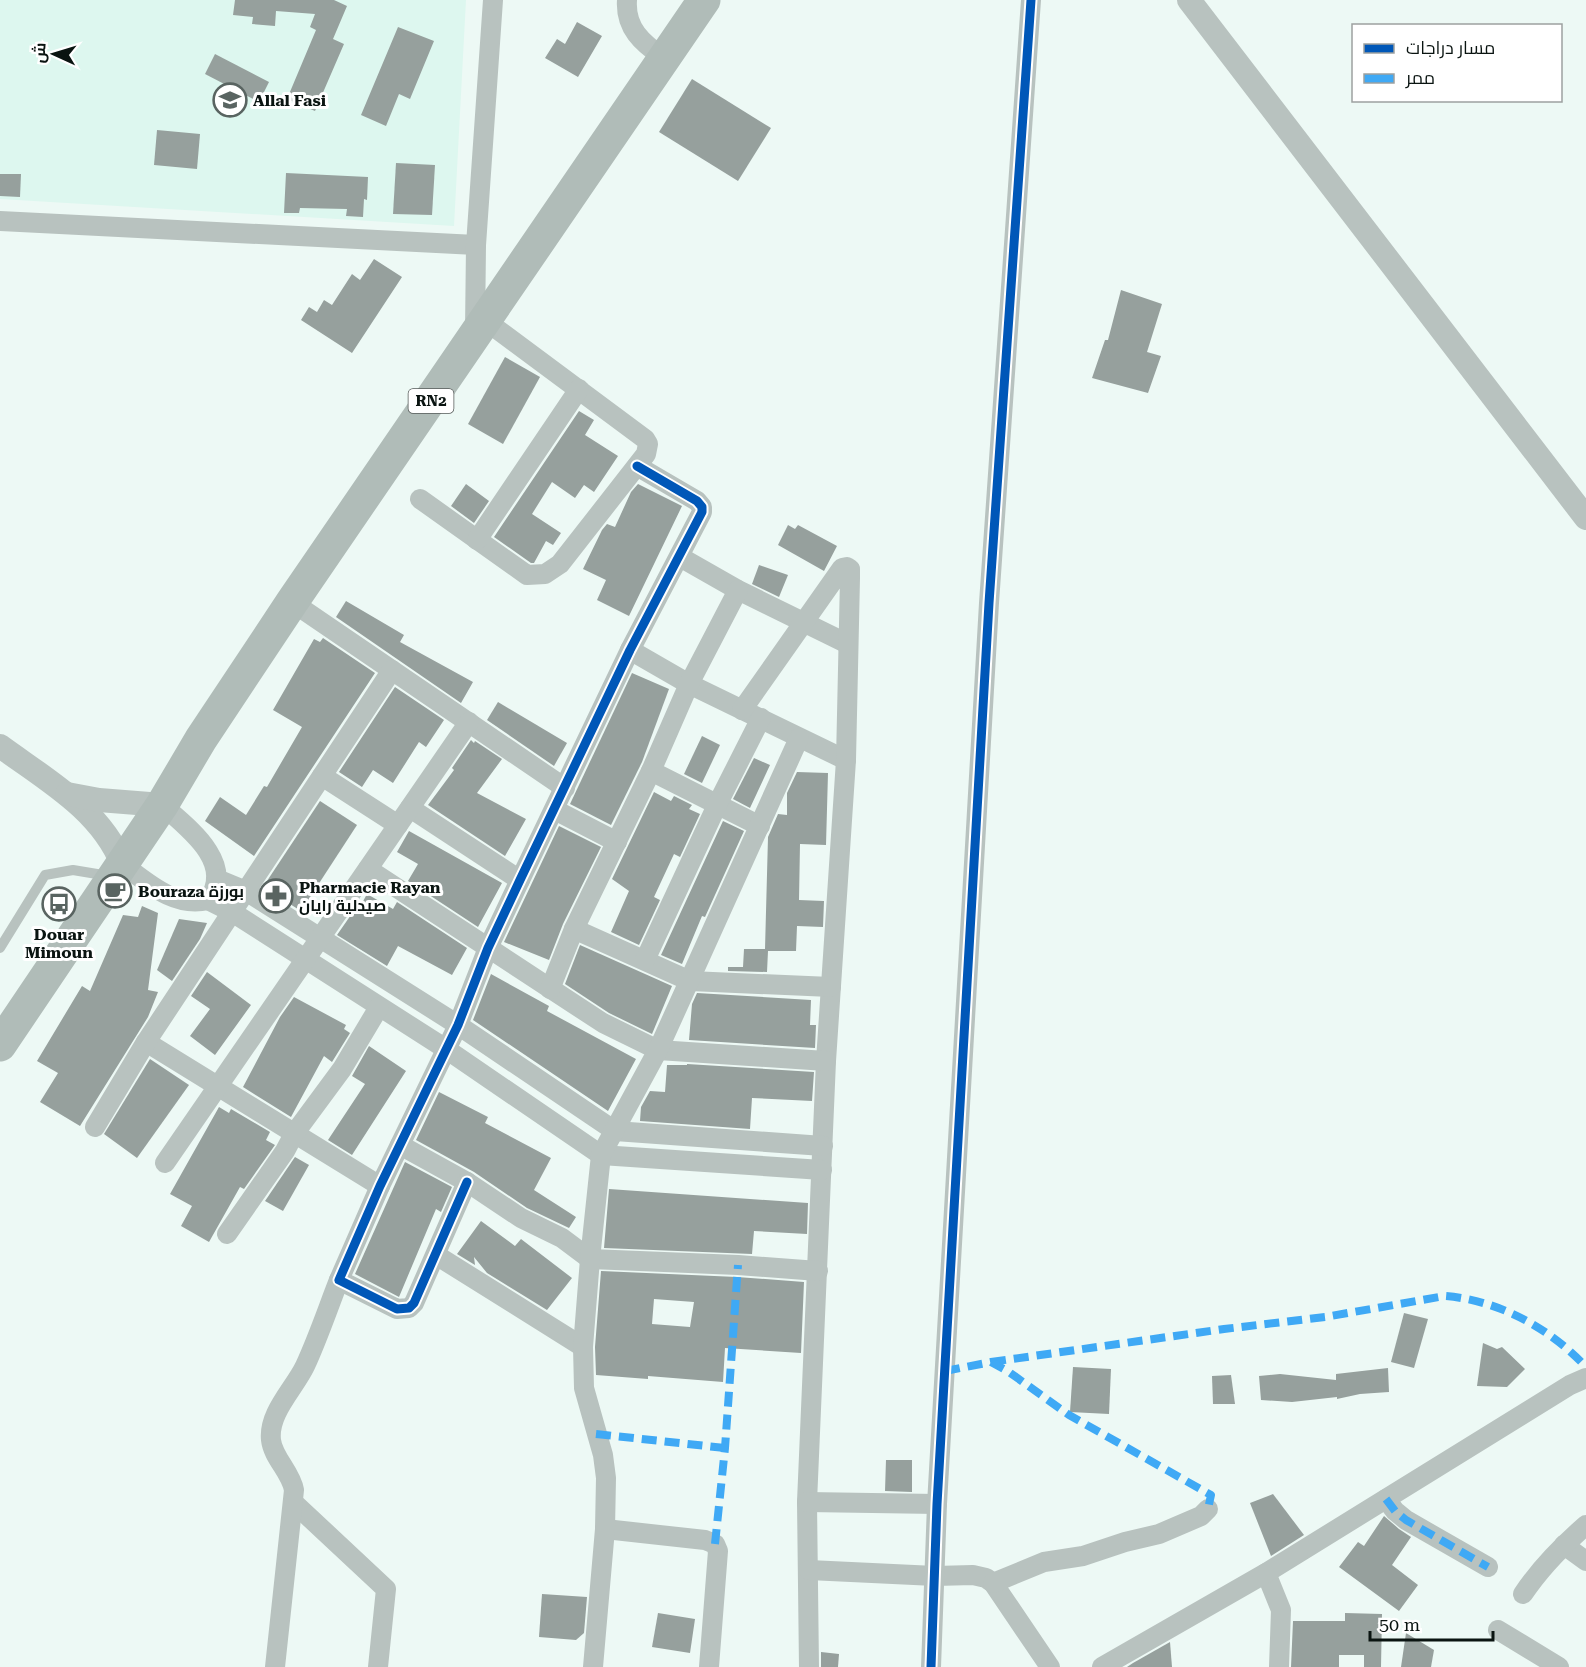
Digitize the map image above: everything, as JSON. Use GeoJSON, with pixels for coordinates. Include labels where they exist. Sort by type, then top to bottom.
{"type":"FeatureCollection","features":[{"type":"Feature","properties":{"kind":"highway","name":"RN2"},"geometry":{"type":"LineString","coordinates":[[0,1045],[162,805],[201,740],[292,602],[704,0]]}},
{"type":"Feature","properties":{"kind":"street"},"geometry":{"type":"LineString","coordinates":[[420,499],[527,575],[545,574],[560,564],[638,466],[647,448],[645,439],[579,389],[480,328],[476,245],[493,0]]}},
{"type":"Feature","properties":{"kind":"street"},"geometry":{"type":"LineString","coordinates":[[627,0],[626,11],[633,32],[645,45],[664,58]]}},
{"type":"Feature","properties":{"kind":"street"},"geometry":{"type":"LineString","coordinates":[[931,1667],[937,1504],[989,603],[1031,0]]}},
{"type":"Feature","properties":{"kind":"street"},"geometry":{"type":"LineString","coordinates":[[1189,0],[1586,518]]}},
{"type":"Feature","properties":{"kind":"street"},"geometry":{"type":"LineString","coordinates":[[0,221],[476,245]]}},
{"type":"Feature","properties":{"kind":"street"},"geometry":{"type":"LineString","coordinates":[[477,540],[579,389]]}},
{"type":"Feature","properties":{"kind":"street"},"geometry":{"type":"LineString","coordinates":[[275,1667],[294,1503],[293,1482],[273,1449],[271,1440],[275,1416],[305,1366],[380,1186],[458,1025],[488,948],[520,880],[630,650],[700,518],[702,507],[697,501],[638,466]]}},
{"type":"Feature","properties":{"kind":"street"},"geometry":{"type":"LineString","coordinates":[[680,557],[738,590],[848,644]]}},
{"type":"Feature","properties":{"kind":"street"},"geometry":{"type":"LineString","coordinates":[[742,710],[842,568],[850,569],[846,760],[826,1061],[807,1502],[809,1667]]}},
{"type":"Feature","properties":{"kind":"street"},"geometry":{"type":"LineString","coordinates":[[550,989],[574,929],[651,771],[689,684],[738,590]]}},
{"type":"Feature","properties":{"kind":"street"},"geometry":{"type":"LineString","coordinates":[[292,602],[565,788]]}},
{"type":"Feature","properties":{"kind":"street"},"geometry":{"type":"LineString","coordinates":[[630,650],[689,684],[846,760]]}},
{"type":"Feature","properties":{"kind":"street"},"geometry":{"type":"LineString","coordinates":[[95,1127],[146,1042],[392,670]]}},
{"type":"Feature","properties":{"kind":"street"},"geometry":{"type":"LineString","coordinates":[[645,960],[718,803],[761,718]]}},
{"type":"Feature","properties":{"kind":"street"},"geometry":{"type":"LineString","coordinates":[[165,1163],[469,723]]}},
{"type":"Feature","properties":{"kind":"street"},"geometry":{"type":"LineString","coordinates":[[593,1667],[605,1529],[606,1478],[603,1455],[584,1388],[583,1347],[601,1155],[658,1050],[799,738]]}},
{"type":"Feature","properties":{"kind":"street"},"geometry":{"type":"LineString","coordinates":[[0,747],[92,817],[116,848],[117,870],[180,901],[198,903],[208,900],[215,891],[216,869],[209,853],[194,833],[162,805],[99,800],[64,794]]}},
{"type":"Feature","properties":{"kind":"street"},"geometry":{"type":"LineString","coordinates":[[651,771],[760,826]]}},
{"type":"Feature","properties":{"kind":"street"},"geometry":{"type":"LineString","coordinates":[[322,776],[398,825]]}},
{"type":"Feature","properties":{"kind":"street"},"geometry":{"type":"LineString","coordinates":[[410,808],[520,880]]}},
{"type":"Feature","properties":{"kind":"street"},"geometry":{"type":"LineString","coordinates":[[555,810],[617,842]]}},
{"type":"Feature","properties":{"kind":"street"},"geometry":{"type":"LineString","coordinates":[[368,869],[603,1023],[658,1050],[826,1061]]}},
{"type":"Feature","properties":{"kind":"street"},"geometry":{"type":"LineString","coordinates":[[217,879],[246,891],[458,1025],[615,1131],[824,1146]]}},
{"type":"Feature","properties":{"kind":"street"},"geometry":{"type":"LineString","coordinates":[[208,900],[232,912],[446,1049],[601,1155],[822,1170]]}},
{"type":"Feature","properties":{"kind":"street"},"geometry":{"type":"LineString","coordinates":[[574,929],[690,981],[831,987]]}},
{"type":"Feature","properties":{"kind":"street"},"geometry":{"type":"LineString","coordinates":[[227,1234],[285,1151],[294,1134],[342,1069],[379,1007]]}},
{"type":"Feature","properties":{"kind":"street"},"geometry":{"type":"LineString","coordinates":[[146,1042],[380,1186]]}},
{"type":"Feature","properties":{"kind":"street"},"geometry":{"type":"LineString","coordinates":[[400,1145],[467,1182],[521,1218],[562,1238],[590,1259],[738,1265],[818,1272]]}},
{"type":"Feature","properties":{"kind":"street"},"geometry":{"type":"LineString","coordinates":[[339,1280],[398,1309],[403,1310],[414,1303],[467,1182]]}},
{"type":"Feature","properties":{"kind":"street"},"geometry":{"type":"LineString","coordinates":[[436,1254],[583,1347]]}},
{"type":"Feature","properties":{"kind":"street"},"geometry":{"type":"LineString","coordinates":[[1102,1667],[1133,1659],[1266,1573],[1570,1385],[1586,1378]]}},
{"type":"Feature","properties":{"kind":"street"},"geometry":{"type":"LineString","coordinates":[[1386,1499],[1406,1520],[1488,1567]]}},
{"type":"Feature","properties":{"kind":"street"},"geometry":{"type":"LineString","coordinates":[[807,1502],[937,1504]]}},
{"type":"Feature","properties":{"kind":"street"},"geometry":{"type":"LineString","coordinates":[[294,1503],[386,1589],[378,1667]]}},
{"type":"Feature","properties":{"kind":"street"},"geometry":{"type":"LineString","coordinates":[[993,1583],[1044,1562],[1083,1556],[1159,1534],[1201,1516],[1208,1509]]}},
{"type":"Feature","properties":{"kind":"street"},"geometry":{"type":"LineString","coordinates":[[1523,1594],[1536,1574],[1586,1526]]}},
{"type":"Feature","properties":{"kind":"street"},"geometry":{"type":"LineString","coordinates":[[605,1529],[705,1540],[715,1544],[718,1551],[709,1667]]}},
{"type":"Feature","properties":{"kind":"street"},"geometry":{"type":"LineString","coordinates":[[1564,1545],[1586,1561]]}},
{"type":"Feature","properties":{"kind":"street"},"geometry":{"type":"LineString","coordinates":[[809,1570],[934,1576],[973,1575],[986,1578],[993,1583],[1050,1667]]}},
{"type":"Feature","properties":{"kind":"street"},"geometry":{"type":"LineString","coordinates":[[1266,1573],[1281,1610],[1279,1667]]}},
{"type":"Feature","properties":{"kind":"street"},"geometry":{"type":"LineString","coordinates":[[1498,1630],[1559,1667]]}},
{"type":"Feature","properties":{"kind":"lane"},"geometry":{"type":"LineString","coordinates":[[0,948],[45,875],[73,870],[117,870]]}},
{"type":"Feature","properties":{"kind":"shaded area","name":"Allal Fasi"},"geometry":{"type":"Polygon","coordinates":[[[0,0],[466,0],[454,226],[0,199],[0,0]]]}},
{"type":"Feature","properties":{"kind":"building"},"geometry":{"type":"Polygon","coordinates":[[[235,0],[334,0],[347,6],[333,39],[344,44],[315,111],[287,99],[316,30],[310,27],[315,14],[276,11],[275,26],[252,24],[253,17],[233,15],[235,0]]]}},
{"type":"Feature","properties":{"kind":"building"},"geometry":{"type":"Polygon","coordinates":[[[577,22],[602,36],[578,77],[545,58],[557,39],[565,44],[577,22]]]}},
{"type":"Feature","properties":{"kind":"building"},"geometry":{"type":"Polygon","coordinates":[[[398,27],[434,41],[410,99],[399,94],[386,126],[361,115],[398,27]]]}},
{"type":"Feature","properties":{"kind":"building"},"geometry":{"type":"Polygon","coordinates":[[[215,54],[269,82],[259,102],[205,74],[215,54]]]}},
{"type":"Feature","properties":{"kind":"building"},"geometry":{"type":"Polygon","coordinates":[[[692,79],[771,128],[738,181],[659,132],[692,79]]]}},
{"type":"Feature","properties":{"kind":"building"},"geometry":{"type":"Polygon","coordinates":[[[157,130],[200,134],[197,169],[154,165],[157,130]]]}},
{"type":"Feature","properties":{"kind":"building"},"geometry":{"type":"Polygon","coordinates":[[[396,163],[435,165],[432,215],[393,214],[396,163]]]}},
{"type":"Feature","properties":{"kind":"building"},"geometry":{"type":"Polygon","coordinates":[[[286,173],[368,177],[367,200],[364,199],[363,217],[346,216],[347,209],[300,208],[299,213],[284,213],[286,173]]]}},
{"type":"Feature","properties":{"kind":"building"},"geometry":{"type":"Polygon","coordinates":[[[0,174],[21,174],[20,197],[0,196],[0,174]]]}},
{"type":"Feature","properties":{"kind":"building"},"geometry":{"type":"Polygon","coordinates":[[[374,259],[402,277],[352,353],[301,320],[309,307],[317,312],[324,300],[332,305],[352,274],[360,280],[374,259]]]}},
{"type":"Feature","properties":{"kind":"building"},"geometry":{"type":"Polygon","coordinates":[[[1121,290],[1162,304],[1147,352],[1161,356],[1148,393],[1092,378],[1105,340],[1108,340],[1121,290]]]}},
{"type":"Feature","properties":{"kind":"building"},"geometry":{"type":"Polygon","coordinates":[[[505,357],[540,377],[503,444],[468,424],[505,357]]]}},
{"type":"Feature","properties":{"kind":"building"},"geometry":{"type":"Polygon","coordinates":[[[579,411],[594,420],[585,435],[618,456],[594,492],[584,485],[575,498],[552,482],[532,514],[561,533],[553,545],[546,541],[534,563],[531,563],[494,537],[579,411]]]}},
{"type":"Feature","properties":{"kind":"building"},"geometry":{"type":"Polygon","coordinates":[[[466,484],[489,501],[474,523],[451,506],[466,484]]]}},
{"type":"Feature","properties":{"kind":"building"},"geometry":{"type":"Polygon","coordinates":[[[638,484],[682,506],[629,616],[597,600],[606,580],[583,569],[602,530],[607,524],[615,527],[631,492],[638,484]]]}},
{"type":"Feature","properties":{"kind":"building"},"geometry":{"type":"Polygon","coordinates":[[[788,525],[795,529],[798,525],[837,546],[824,571],[778,545],[788,525]]]}},
{"type":"Feature","properties":{"kind":"building"},"geometry":{"type":"Polygon","coordinates":[[[759,565],[788,575],[779,597],[752,584],[759,565]]]}},
{"type":"Feature","properties":{"kind":"building"},"geometry":{"type":"Polygon","coordinates":[[[346,601],[404,635],[400,642],[473,682],[461,703],[336,617],[346,601]]]}},
{"type":"Feature","properties":{"kind":"building"},"geometry":{"type":"Polygon","coordinates":[[[323,638],[375,673],[254,856],[205,821],[220,797],[246,815],[264,786],[267,787],[302,727],[273,710],[314,639],[320,642],[323,638]]]}},
{"type":"Feature","properties":{"kind":"building"},"geometry":{"type":"Polygon","coordinates":[[[632,673],[669,689],[642,762],[611,825],[570,804],[632,673]]]}},
{"type":"Feature","properties":{"kind":"building"},"geometry":{"type":"Polygon","coordinates":[[[395,687],[444,720],[426,747],[419,742],[393,783],[373,770],[362,787],[339,772],[395,687]]]}},
{"type":"Feature","properties":{"kind":"building"},"geometry":{"type":"Polygon","coordinates":[[[498,702],[567,743],[554,766],[487,720],[498,702]]]}},
{"type":"Feature","properties":{"kind":"building"},"geometry":{"type":"Polygon","coordinates":[[[702,736],[720,745],[702,783],[684,774],[702,736]]]}},
{"type":"Feature","properties":{"kind":"building"},"geometry":{"type":"Polygon","coordinates":[[[471,740],[502,759],[477,793],[526,819],[505,856],[428,805],[454,770],[452,768],[471,740]]]}},
{"type":"Feature","properties":{"kind":"building"},"geometry":{"type":"Polygon","coordinates":[[[754,758],[770,765],[750,808],[733,799],[754,758]]]}},
{"type":"Feature","properties":{"kind":"building"},"geometry":{"type":"Polygon","coordinates":[[[797,772],[828,773],[826,845],[800,844],[799,900],[824,901],[823,927],[797,926],[796,951],[768,951],[767,972],[728,971],[728,967],[743,967],[744,949],[765,949],[768,837],[778,814],[787,815],[787,793],[797,772]]]}},
{"type":"Feature","properties":{"kind":"building"},"geometry":{"type":"Polygon","coordinates":[[[654,792],[671,801],[674,796],[692,805],[689,809],[700,814],[680,857],[674,854],[654,897],[660,900],[639,945],[611,932],[629,891],[612,879],[654,792]]]}},
{"type":"Feature","properties":{"kind":"building"},"geometry":{"type":"Polygon","coordinates":[[[320,801],[357,825],[301,911],[263,887],[320,801]]]}},
{"type":"Feature","properties":{"kind":"building"},"geometry":{"type":"Polygon","coordinates":[[[723,821],[744,831],[705,917],[702,916],[682,964],[661,955],[723,821]]]}},
{"type":"Feature","properties":{"kind":"building"},"geometry":{"type":"Polygon","coordinates":[[[559,826],[601,847],[563,924],[549,960],[504,942],[559,826]]]}},
{"type":"Feature","properties":{"kind":"building"},"geometry":{"type":"Polygon","coordinates":[[[409,831],[502,883],[478,927],[408,881],[418,864],[397,852],[409,831]]]}},
{"type":"Feature","properties":{"kind":"building"},"geometry":{"type":"Polygon","coordinates":[[[367,894],[393,909],[397,902],[467,948],[452,975],[398,946],[387,966],[337,935],[353,912],[356,914],[367,894]]]}},
{"type":"Feature","properties":{"kind":"building"},"geometry":{"type":"Polygon","coordinates":[[[142,906],[158,913],[148,990],[158,992],[148,1017],[80,1126],[40,1102],[58,1073],[37,1061],[82,986],[90,991],[123,915],[138,917],[142,906]]]}},
{"type":"Feature","properties":{"kind":"building"},"geometry":{"type":"Polygon","coordinates":[[[179,919],[207,923],[200,939],[172,981],[157,970],[179,919]]]}},
{"type":"Feature","properties":{"kind":"building"},"geometry":{"type":"Polygon","coordinates":[[[580,945],[672,986],[652,1034],[609,1013],[565,984],[580,945]]]}},
{"type":"Feature","properties":{"kind":"building"},"geometry":{"type":"Polygon","coordinates":[[[207,972],[251,1005],[215,1055],[190,1036],[210,1009],[191,996],[207,972]]]}},
{"type":"Feature","properties":{"kind":"building"},"geometry":{"type":"Polygon","coordinates":[[[491,974],[549,1006],[547,1011],[636,1059],[608,1111],[473,1020],[491,974]]]}},
{"type":"Feature","properties":{"kind":"building"},"geometry":{"type":"Polygon","coordinates":[[[697,993],[811,1000],[810,1025],[816,1025],[815,1048],[689,1040],[692,1004],[697,993]]]}},
{"type":"Feature","properties":{"kind":"building"},"geometry":{"type":"Polygon","coordinates":[[[294,997],[346,1025],[344,1029],[350,1033],[332,1062],[324,1056],[291,1117],[243,1087],[280,1017],[294,997]]]}},
{"type":"Feature","properties":{"kind":"building"},"geometry":{"type":"Polygon","coordinates":[[[369,1046],[406,1071],[352,1155],[328,1140],[365,1084],[352,1076],[369,1046]]]}},
{"type":"Feature","properties":{"kind":"building"},"geometry":{"type":"Polygon","coordinates":[[[150,1059],[189,1085],[137,1158],[104,1134],[150,1059]]]}},
{"type":"Feature","properties":{"kind":"building"},"geometry":{"type":"Polygon","coordinates":[[[687,1064],[814,1072],[812,1101],[752,1098],[750,1129],[640,1121],[641,1107],[650,1091],[665,1092],[667,1065],[687,1064]]]}},
{"type":"Feature","properties":{"kind":"building"},"geometry":{"type":"Polygon","coordinates":[[[439,1092],[488,1117],[485,1123],[551,1158],[534,1190],[576,1217],[569,1228],[527,1208],[474,1172],[416,1140],[439,1092]]]}},
{"type":"Feature","properties":{"kind":"building"},"geometry":{"type":"Polygon","coordinates":[[[219,1107],[229,1113],[231,1109],[270,1132],[266,1140],[275,1145],[244,1189],[240,1187],[209,1242],[181,1226],[192,1206],[170,1194],[219,1107]]]}},
{"type":"Feature","properties":{"kind":"building"},"geometry":{"type":"Polygon","coordinates":[[[295,1157],[309,1165],[283,1211],[265,1201],[295,1157]]]}},
{"type":"Feature","properties":{"kind":"building"},"geometry":{"type":"Polygon","coordinates":[[[405,1162],[452,1187],[441,1212],[436,1209],[399,1297],[355,1274],[405,1162]]]}},
{"type":"Feature","properties":{"kind":"building"},"geometry":{"type":"Polygon","coordinates":[[[609,1189],[808,1203],[807,1234],[754,1231],[752,1254],[604,1248],[609,1189]]]}},
{"type":"Feature","properties":{"kind":"building"},"geometry":{"type":"Polygon","coordinates":[[[481,1221],[515,1246],[521,1239],[572,1278],[547,1310],[487,1273],[474,1257],[475,1265],[457,1254],[481,1221]]]}},
{"type":"Feature","properties":{"kind":"building"},"geometry":{"type":"Polygon","coordinates":[[[601,1271],[804,1282],[801,1353],[725,1348],[723,1382],[648,1376],[648,1379],[596,1375],[595,1347],[601,1271]],[[654,1299],[652,1324],[690,1327],[694,1302],[654,1299]]]}},
{"type":"Feature","properties":{"kind":"building"},"geometry":{"type":"Polygon","coordinates":[[[1404,1313],[1428,1319],[1414,1368],[1391,1362],[1404,1313]]]}},
{"type":"Feature","properties":{"kind":"building"},"geometry":{"type":"Polygon","coordinates":[[[1483,1343],[1497,1349],[1502,1347],[1525,1369],[1507,1387],[1477,1386],[1483,1343]]]}},
{"type":"Feature","properties":{"kind":"building"},"geometry":{"type":"Polygon","coordinates":[[[1073,1367],[1111,1369],[1109,1414],[1070,1412],[1073,1367]]]}},
{"type":"Feature","properties":{"kind":"building"},"geometry":{"type":"Polygon","coordinates":[[[1388,1368],[1389,1392],[1292,1402],[1261,1400],[1259,1376],[1280,1374],[1336,1380],[1336,1374],[1388,1368]]]}},
{"type":"Feature","properties":{"kind":"building"},"geometry":{"type":"Polygon","coordinates":[[[1231,1375],[1235,1404],[1213,1404],[1212,1376],[1231,1375]]]}},
{"type":"Feature","properties":{"kind":"building"},"geometry":{"type":"Polygon","coordinates":[[[886,1460],[912,1460],[912,1492],[885,1491],[886,1460]]]}},
{"type":"Feature","properties":{"kind":"building"},"geometry":{"type":"Polygon","coordinates":[[[1273,1494],[1304,1535],[1271,1556],[1250,1503],[1273,1494]]]}},
{"type":"Feature","properties":{"kind":"building"},"geometry":{"type":"Polygon","coordinates":[[[1384,1516],[1411,1537],[1392,1565],[1418,1585],[1399,1611],[1339,1567],[1358,1542],[1364,1546],[1384,1516]]]}},
{"type":"Feature","properties":{"kind":"building"},"geometry":{"type":"Polygon","coordinates":[[[542,1594],[587,1597],[584,1633],[576,1640],[539,1637],[542,1594]]]}},
{"type":"Feature","properties":{"kind":"building"},"geometry":{"type":"Polygon","coordinates":[[[658,1613],[695,1619],[690,1653],[652,1647],[658,1613]]]}},
{"type":"Feature","properties":{"kind":"building"},"geometry":{"type":"Polygon","coordinates":[[[1345,1613],[1382,1614],[1381,1667],[1364,1667],[1364,1655],[1339,1655],[1339,1667],[1291,1667],[1293,1621],[1345,1621],[1345,1613]]]}},
{"type":"Feature","properties":{"kind":"building"},"geometry":{"type":"Polygon","coordinates":[[[1406,1633],[1434,1650],[1431,1667],[1401,1667],[1406,1633]]]}},
{"type":"Feature","properties":{"kind":"building"},"geometry":{"type":"Polygon","coordinates":[[[1170,1642],[1172,1667],[1127,1667],[1133,1663],[1170,1642]]]}},
{"type":"Feature","properties":{"kind":"building"},"geometry":{"type":"Polygon","coordinates":[[[821,1652],[839,1654],[838,1667],[821,1667],[821,1652]]]}},
{"type":"Feature","properties":{"kind":"marked path"},"geometry":{"type":"LineString","coordinates":[[715,1544],[725,1448],[738,1265]]}},
{"type":"Feature","properties":{"kind":"marked path"},"geometry":{"type":"LineString","coordinates":[[991,1362],[1325,1317],[1445,1296],[1484,1303],[1522,1318],[1556,1340],[1586,1367]]}},
{"type":"Feature","properties":{"kind":"marked path"},"geometry":{"type":"LineString","coordinates":[[945,1371],[991,1362],[1009,1372],[1069,1415],[1211,1495],[1208,1509]]}},
{"type":"Feature","properties":{"kind":"marked path"},"geometry":{"type":"LineString","coordinates":[[596,1434],[725,1448]]}},
{"type":"Feature","properties":{"kind":"marked path"},"geometry":{"type":"LineString","coordinates":[[1386,1499],[1406,1520],[1488,1567]]}},
{"type":"Feature","properties":{"kind":"cycle path"},"geometry":{"type":"LineString","coordinates":[[931,1667],[937,1504],[989,603],[1031,0]]}},
{"type":"Feature","properties":{"kind":"cycle path"},"geometry":{"type":"LineString","coordinates":[[467,1182],[414,1303],[409,1308],[397,1309],[339,1280],[380,1186],[458,1025],[488,948],[520,880],[630,650],[702,512],[702,507],[697,501],[637,466]]}},
{"type":"Feature","properties":{"kind":"place","name":"Allal Fasi"},"geometry":{"type":"Point","coordinates":[230,100]}},
{"type":"Feature","properties":{"kind":"place","name":"Bouraza بورزة"},"geometry":{"type":"Point","coordinates":[115,891]}},
{"type":"Feature","properties":{"kind":"place","name":"Pharmacie Rayan صيدلية رايان"},"geometry":{"type":"Point","coordinates":[276,896]}},
{"type":"Feature","properties":{"kind":"place","name":"Douar Mimoun"},"geometry":{"type":"Point","coordinates":[59,904]}}]}
